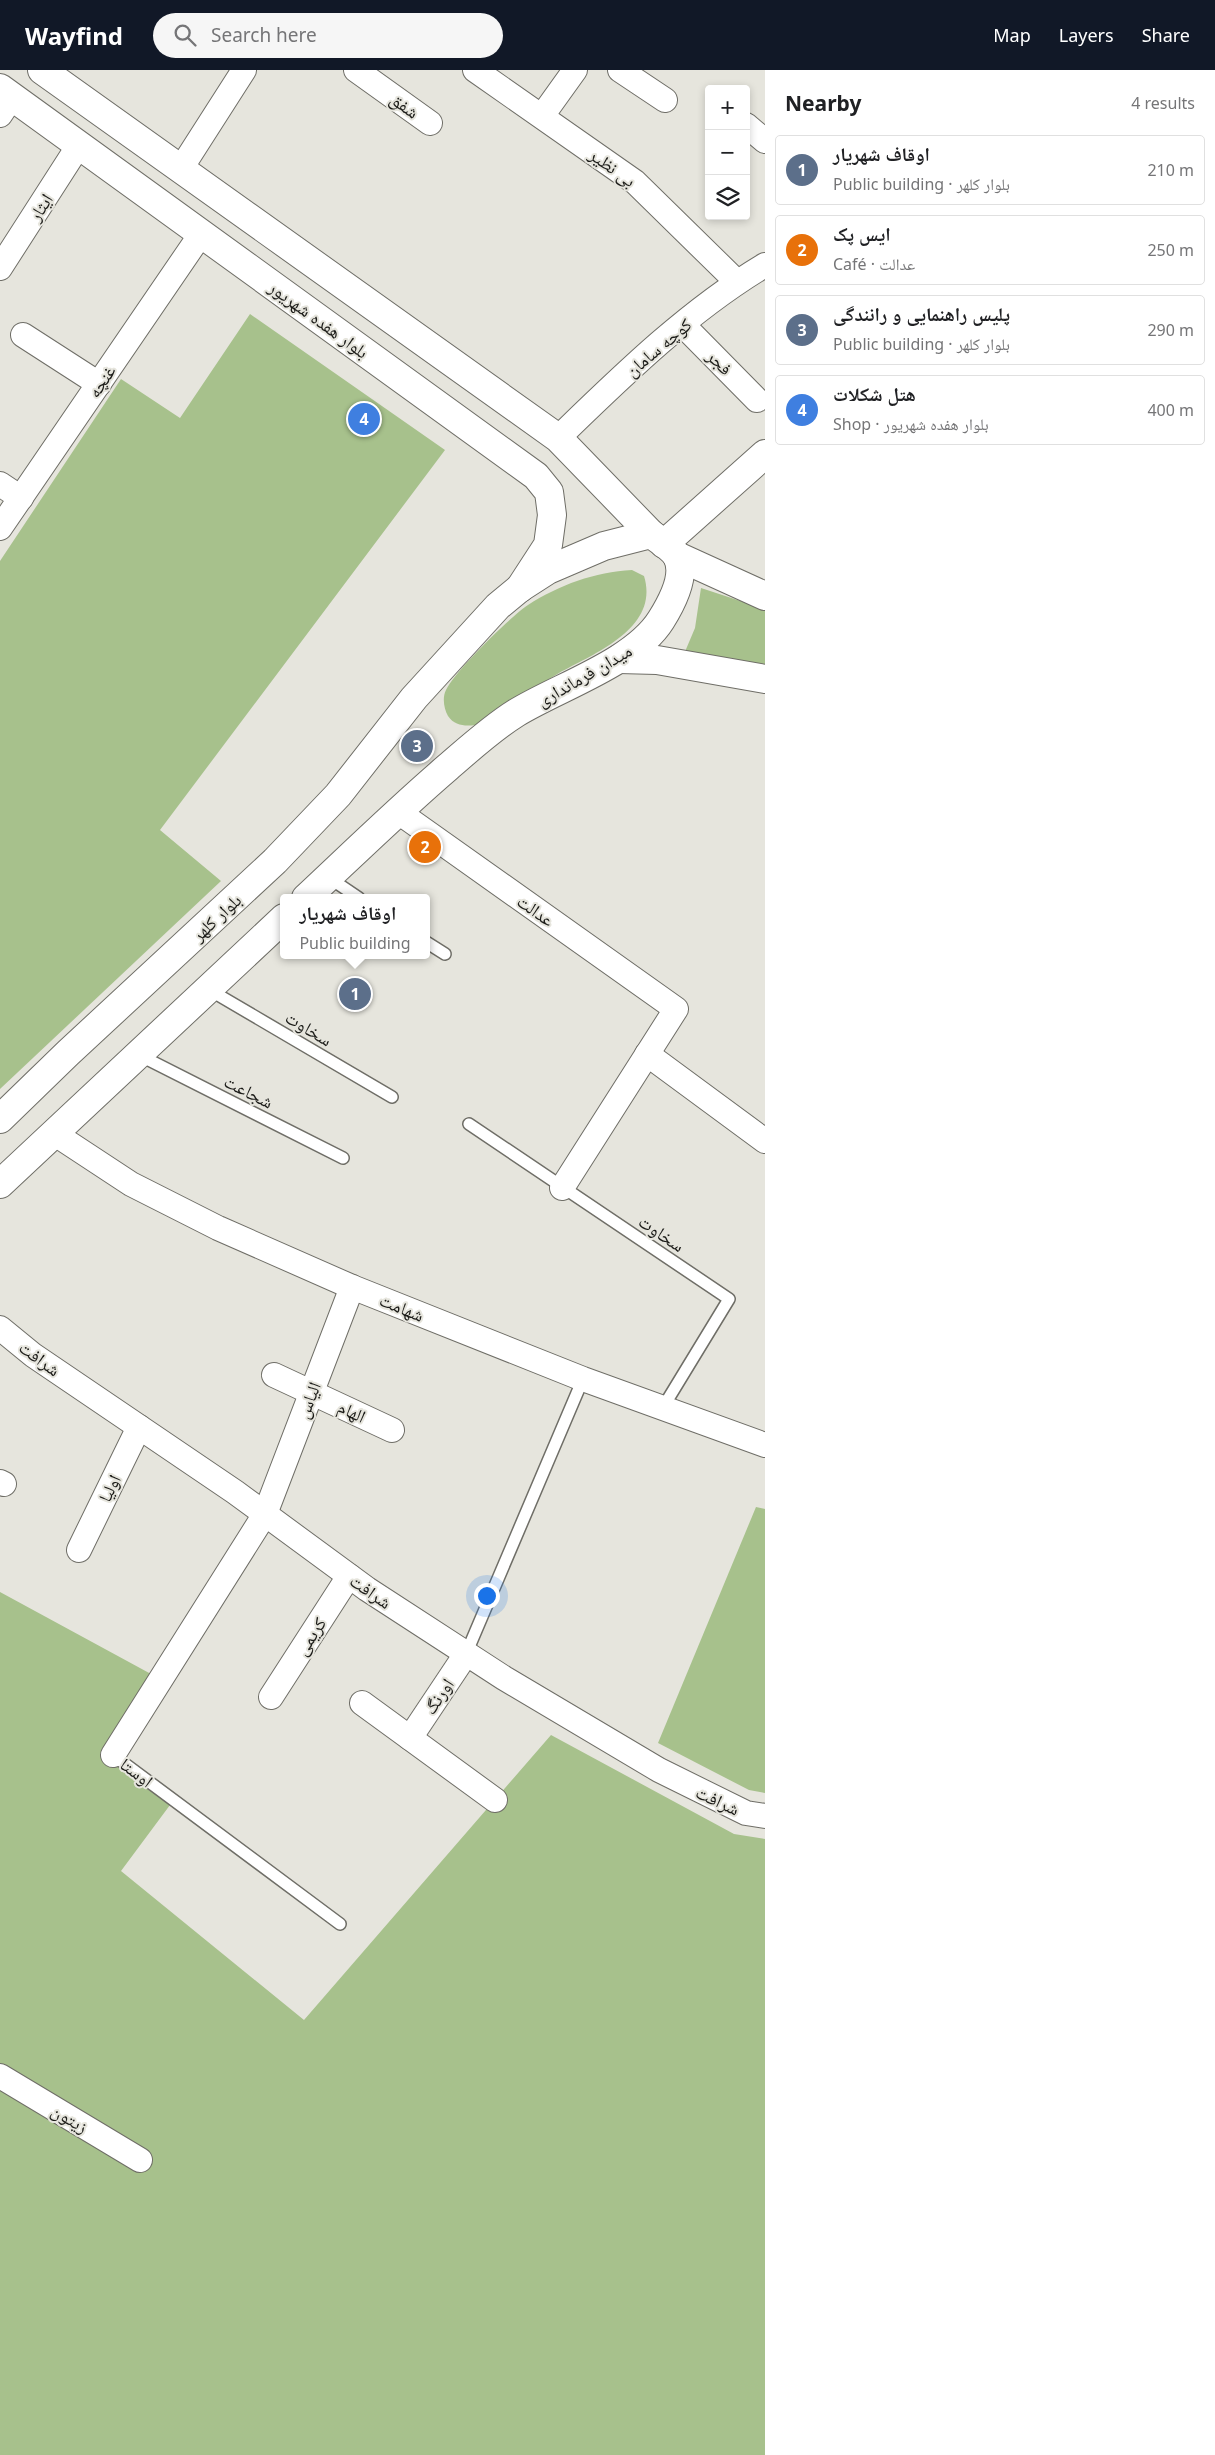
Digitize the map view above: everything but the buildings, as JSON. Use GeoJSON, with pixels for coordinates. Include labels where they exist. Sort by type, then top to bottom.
{"type":"FeatureCollection","features":[{"type":"Feature","properties":{"kind":"main road"},"geometry":{"type":"LineString","coordinates":[[42,70],[558,438],[664,545],[765,596]]}},
{"type":"Feature","properties":{"kind":"main road","name":"بلوار هفده شهریور"},"geometry":{"type":"LineString","coordinates":[[4,100],[79,146],[536,476],[549,492],[552,514],[548,545],[520,588]]}},
{"type":"Feature","properties":{"kind":"main road"},"geometry":{"type":"LineString","coordinates":[[520,588],[548,570],[604,546],[664,545],[765,454]]}},
{"type":"Feature","properties":{"kind":"main road","name":"میدان فرمانداری"},"geometry":{"type":"LineString","coordinates":[[397,810],[472,746],[516,713],[619,659],[647,636],[660,622],[671,603],[680,571],[664,545]]}},
{"type":"Feature","properties":{"kind":"main road","name":"بلوار کلهر"},"geometry":{"type":"LineString","coordinates":[[0,1119],[68,1053],[275,862],[338,795],[414,698],[484,620],[520,588]]}},
{"type":"Feature","properties":{"kind":"main road"},"geometry":{"type":"LineString","coordinates":[[619,659],[657,660],[765,680]]}},
{"type":"Feature","properties":{"kind":"main road"},"geometry":{"type":"LineString","coordinates":[[310,894],[397,810]]}},
{"type":"Feature","properties":{"kind":"main road"},"geometry":{"type":"LineString","coordinates":[[0,1184],[280,922]]}},
{"type":"Feature","properties":{"kind":"street"},"geometry":{"type":"LineString","coordinates":[[180,170],[244,70]]}},
{"type":"Feature","properties":{"kind":"street","name":"شفق"},"geometry":{"type":"LineString","coordinates":[[356,70],[430,123]]}},
{"type":"Feature","properties":{"kind":"street","name":"بی نظیر"},"geometry":{"type":"LineString","coordinates":[[475,70],[635,182],[737,282]]}},
{"type":"Feature","properties":{"kind":"street"},"geometry":{"type":"LineString","coordinates":[[542,116],[575,70]]}},
{"type":"Feature","properties":{"kind":"street"},"geometry":{"type":"LineString","coordinates":[[620,70],[665,100]]}},
{"type":"Feature","properties":{"kind":"street"},"geometry":{"type":"LineString","coordinates":[[750,128],[765,141]]}},
{"type":"Feature","properties":{"kind":"street","name":"ایثار"},"geometry":{"type":"LineString","coordinates":[[0,268],[79,146]]}},
{"type":"Feature","properties":{"kind":"street","name":"غنچه"},"geometry":{"type":"LineString","coordinates":[[0,528],[201,234]]}},
{"type":"Feature","properties":{"kind":"street","name":"کوچه سامان"},"geometry":{"type":"LineString","coordinates":[[558,438],[626,373],[683,325],[737,282],[763,269]]}},
{"type":"Feature","properties":{"kind":"street","name":"فجر"},"geometry":{"type":"LineString","coordinates":[[683,325],[757,400]]}},
{"type":"Feature","properties":{"kind":"street"},"geometry":{"type":"LineString","coordinates":[[23,335],[99,384]]}},
{"type":"Feature","properties":{"kind":"street"},"geometry":{"type":"LineString","coordinates":[[0,484],[21,498]]}},
{"type":"Feature","properties":{"kind":"street","name":"عدالت"},"geometry":{"type":"LineString","coordinates":[[397,810],[676,1009],[647,1054]]}},
{"type":"Feature","properties":{"kind":"street"},"geometry":{"type":"LineString","coordinates":[[562,1188],[647,1054],[765,1141]]}},
{"type":"Feature","properties":{"kind":"street","name":"شهامت"},"geometry":{"type":"LineString","coordinates":[[55,1134],[131,1184],[218,1228],[352,1287],[583,1379],[765,1445]]}},
{"type":"Feature","properties":{"kind":"street","name":"الیاس"},"geometry":{"type":"LineString","coordinates":[[265,1514],[352,1287]]}},
{"type":"Feature","properties":{"kind":"street","name":"شرافت"},"geometry":{"type":"LineString","coordinates":[[0,1328],[34,1355],[265,1514],[349,1576],[466,1654],[659,1770],[746,1813],[765,1816]]}},
{"type":"Feature","properties":{"kind":"street","name":"الهام"},"geometry":{"type":"LineString","coordinates":[[274,1375],[392,1430]]}},
{"type":"Feature","properties":{"kind":"street","name":"اولیا"},"geometry":{"type":"LineString","coordinates":[[79,1550],[138,1427]]}},
{"type":"Feature","properties":{"kind":"street","name":"اوستا"},"geometry":{"type":"LineString","coordinates":[[113,1755],[265,1514]]}},
{"type":"Feature","properties":{"kind":"street","name":"کریمی"},"geometry":{"type":"LineString","coordinates":[[271,1696],[349,1576]]}},
{"type":"Feature","properties":{"kind":"street","name":"اورنگ"},"geometry":{"type":"LineString","coordinates":[[410,1738],[466,1654]]}},
{"type":"Feature","properties":{"kind":"street"},"geometry":{"type":"LineString","coordinates":[[362,1703],[495,1800]]}},
{"type":"Feature","properties":{"kind":"street","name":"زیتون"},"geometry":{"type":"LineString","coordinates":[[0,2076],[140,2160]]}},
{"type":"Feature","properties":{"kind":"lane"},"geometry":{"type":"LineString","coordinates":[[328,877],[353,894]]}},
{"type":"Feature","properties":{"kind":"lane"},"geometry":{"type":"LineString","coordinates":[[430,945],[445,954]]}},
{"type":"Feature","properties":{"kind":"lane","name":"سخاوت"},"geometry":{"type":"LineString","coordinates":[[208,988],[392,1097]]}},
{"type":"Feature","properties":{"kind":"lane","name":"شجاعت"},"geometry":{"type":"LineString","coordinates":[[139,1055],[343,1158]]}},
{"type":"Feature","properties":{"kind":"lane","name":"سخاوت"},"geometry":{"type":"LineString","coordinates":[[469,1124],[729,1299],[662,1409]]}},
{"type":"Feature","properties":{"kind":"lane"},"geometry":{"type":"LineString","coordinates":[[466,1654],[583,1379]]}},
{"type":"Feature","properties":{"kind":"lane","name":"اوستا"},"geometry":{"type":"LineString","coordinates":[[113,1755],[340,1924]]}},
{"type":"Feature","properties":{"kind":"green space"},"geometry":{"type":"Polygon","coordinates":[[[250,314],[445,450],[160,830],[221,881],[0,1089],[0,561],[121,379],[180,418],[250,314]]]}},
{"type":"Feature","properties":{"kind":"green space"},"geometry":{"type":"Polygon","coordinates":[[[632,570],[644,576],[646,594],[643,610],[634,624],[621,636],[590,657],[540,685],[482,724],[468,726],[451,720],[445,707],[444,696],[451,681],[484,645],[520,611],[552,591],[578,581],[618,571],[632,570]]]}},
{"type":"Feature","properties":{"kind":"green space"},"geometry":{"type":"Polygon","coordinates":[[[701,588],[765,609],[765,664],[684,654],[695,628],[701,588]]]}},
{"type":"Feature","properties":{"kind":"green space"},"geometry":{"type":"Polygon","coordinates":[[[756,1507],[765,1509],[765,1793],[749,1790],[658,1743],[756,1507]]]}},
{"type":"Feature","properties":{"kind":"green space"},"geometry":{"type":"Polygon","coordinates":[[[0,1592],[151,1674],[100,1754],[170,1805],[121,1871],[304,2020],[551,1735],[734,1834],[765,1839],[765,2455],[0,2455],[0,1592]]]}},
{"type":"Feature","properties":{"kind":"place","name":"هتل شکلات"},"geometry":{"type":"Point","coordinates":[364,419]}},
{"type":"Feature","properties":{"kind":"place","name":"پلیس راهنمایی و رانندگی"},"geometry":{"type":"Point","coordinates":[417,746]}},
{"type":"Feature","properties":{"kind":"place","name":"ایس پک"},"geometry":{"type":"Point","coordinates":[425,847]}},
{"type":"Feature","properties":{"kind":"place","name":"اوقاف شهریار"},"geometry":{"type":"Point","coordinates":[355,994]}}]}
